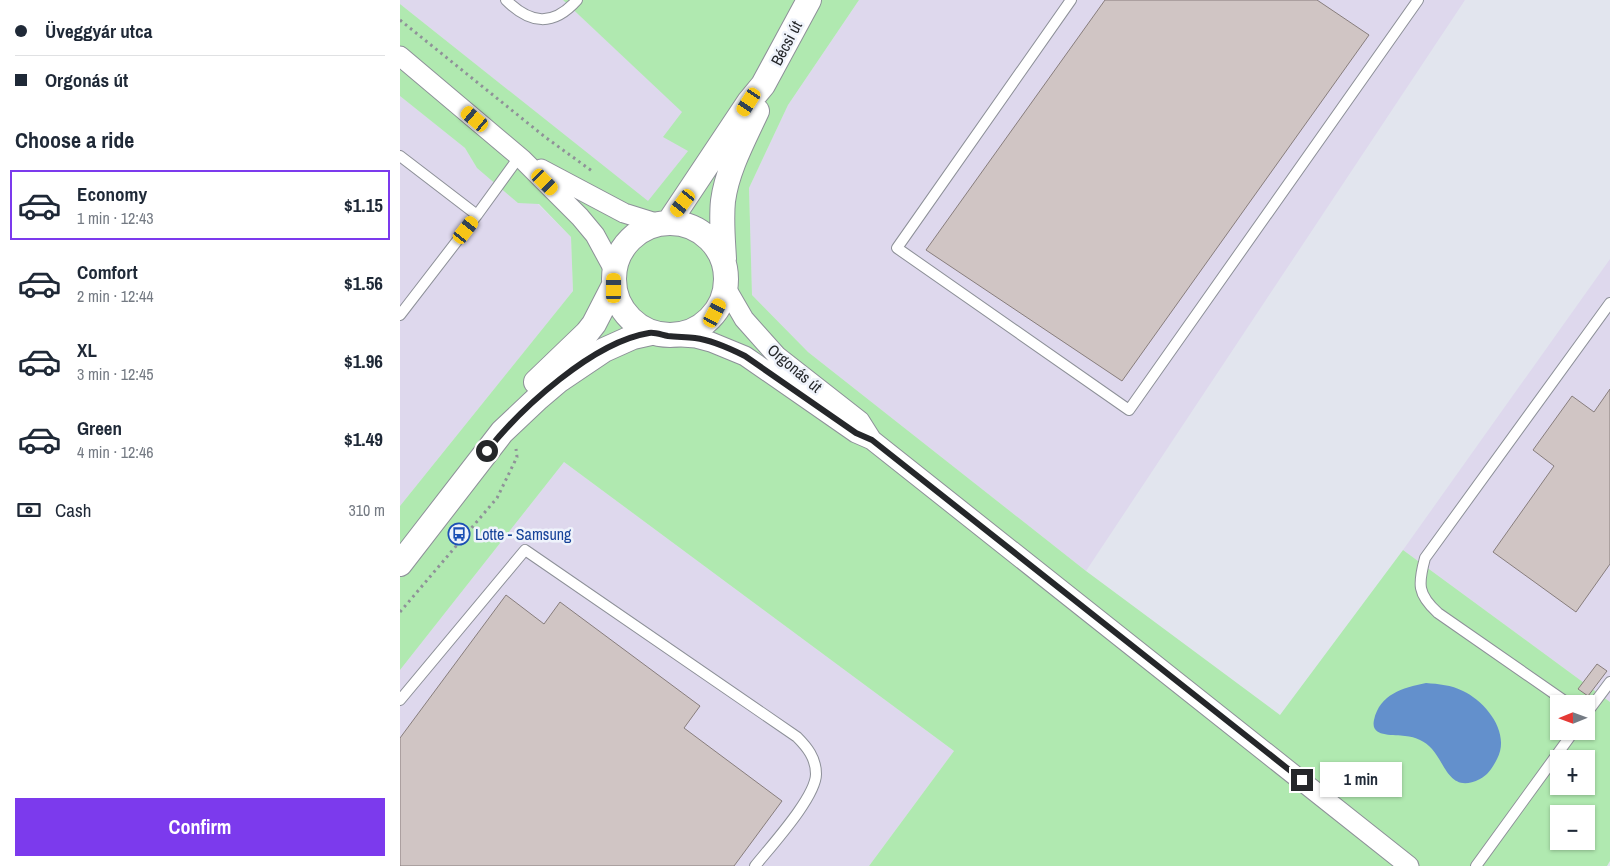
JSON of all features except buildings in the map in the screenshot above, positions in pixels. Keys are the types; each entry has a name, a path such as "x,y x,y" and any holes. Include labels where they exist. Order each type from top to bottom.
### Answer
{"street":[{"name":"Bécsi út","path":"763,85 809,0"},
{"path":"400,56 521,158 595,235 614,279 622,310 640,328 659,334"},
{"path":"502,432 506,417 529,388 594,324 614,279 624,246 633,236 662,222 763,85"},
{"path":"400,564 502,432 546,390 596,355 633,337 659,334 681,335 706,323 715,313 726,288 722,220 723,200 741,147 758,111 763,85"},
{"path":"521,158 618,210 662,222 693,227 704,233 713,242 724,263"},
{"name":"Orgonás út","path":"726,288 744,319 777,356 860,421 872,440"},
{"name":"Orgonás út","path":"659,334 696,338 745,356 856,433 872,440 1409,866"}],"lane":[{"path":"506,0 518,12 526,16 543,19 560,16 577,0"},
{"path":"1071,0 897,248 1129,410 1418,0"},
{"path":"400,156 477,216"},
{"path":"400,315 521,158"},
{"path":"1556,695 1438,613 1426,600 1419,584 1425,558 1610,303"},
{"path":"400,700 524,550 797,737 809,748 816,773 814,787 755,866"},
{"path":"1595,702 1610,682"},
{"path":"1476,866 1567,740"}],"path":[{"path":"400,20 545,138 594,173"}],"shaded area":[{"path":"400,0 563,0 683,112 688,151 648,202 400,4"},
{"path":"859,0 1465,0 1086,571 808,352 752,295 749,188 788,105"},
{"path":"400,96 465,148 477,168 538,204 571,237 573,291 400,506"},
{"path":"1610,259 1610,702 1403,550"},
{"path":"564,462 954,751 869,866 400,866 400,670"}],"green space":[{"path":"563,0 859,0 788,105 749,188 752,295 808,352 1086,571 1280,715 1403,550 1610,702 1610,861 1607,866 869,866 954,751 564,462 400,670 400,506 573,291 571,237 539,204 518,203 477,168 465,148 400,96 400,4 648,201 688,151 663,137 682,112"}],"water":[{"path":"1426,683 1440,684 1463,691 1488,710 1494,719 1501,739 1501,749 1492,768 1480,779 1470,783 1462,783 1455,780 1450,776 1432,749 1417,738 1384,734 1376,730 1374,720 1377,711 1387,698 1401,690"}],"place":[{"name":"Lotte - Samsung","path":"459,534"}],"route":[{"path":"487,451 502,432 546,390 604,350 618,343 651,333 696,338 726,347 745,356 856,433 872,440 1302,780"}]}
